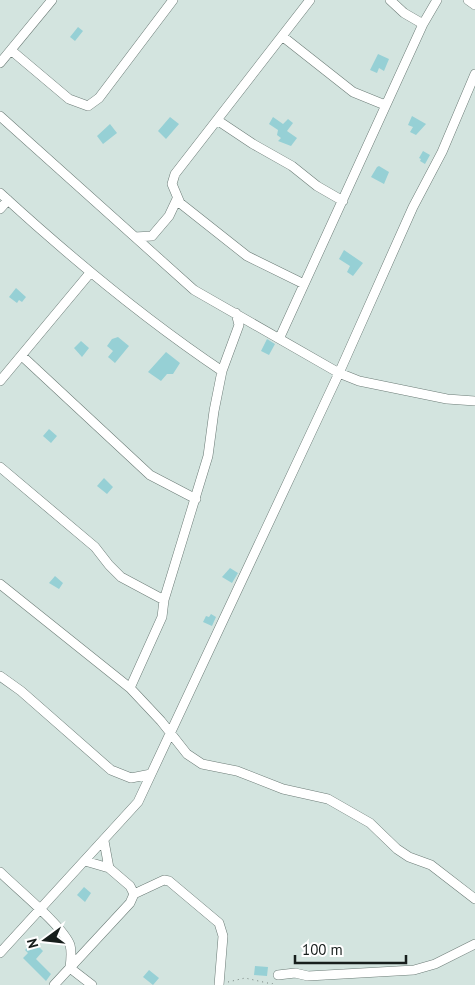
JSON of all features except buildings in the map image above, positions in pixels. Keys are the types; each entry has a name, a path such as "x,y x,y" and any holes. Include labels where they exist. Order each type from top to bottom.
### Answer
{"street":[{"path":"0,62 12,51 52,0"},
{"path":"12,51 69,99 78,104 88,106 99,98 173,0"},
{"path":"304,284 247,256 177,199 172,184 175,174 310,0"},
{"path":"390,0 404,13 423,24"},
{"path":"280,337 385,105 423,24 437,0"},
{"path":"468,0 475,5"},
{"path":"282,36 353,92 385,105"},
{"path":"0,953 138,802 340,373 413,207 442,152 475,74"},
{"path":"0,116 194,290 280,337 340,373 359,381 447,399 475,401"},
{"path":"217,120 252,144 292,166 317,186 343,201"},
{"path":"0,192 90,273 171,337 222,371"},
{"path":"135,237 150,237 168,216 177,199"},
{"path":"0,209 8,200"},
{"path":"150,237 157,256"},
{"path":"0,381 90,273"},
{"path":"130,688 162,617 164,600 196,499 208,456 222,371 236,338 239,325 236,313"},
{"path":"22,356 150,475 196,499"},
{"path":"0,467 96,547 109,565 121,577 164,600"},
{"path":"0,584 130,688 161,721 170,735 187,754 202,764 237,771 283,789 314,795 344,808 370,823 384,838 403,853 431,865 475,899"},
{"path":"0,676 21,691 111,770 131,778 151,774"},
{"path":"104,841 109,868"},
{"path":"85,860 109,868 130,886 134,894"},
{"path":"0,872 62,931 70,944 72,956 70,968"},
{"path":"54,985 130,903 134,894 164,880 169,881 219,923 223,936 223,984"},
{"path":"278,975 295,973 308,976 414,970 434,964 475,944"},
{"path":"70,968 92,985"}],"path":[{"path":"223,984 245,978 272,984 278,975"}]}
